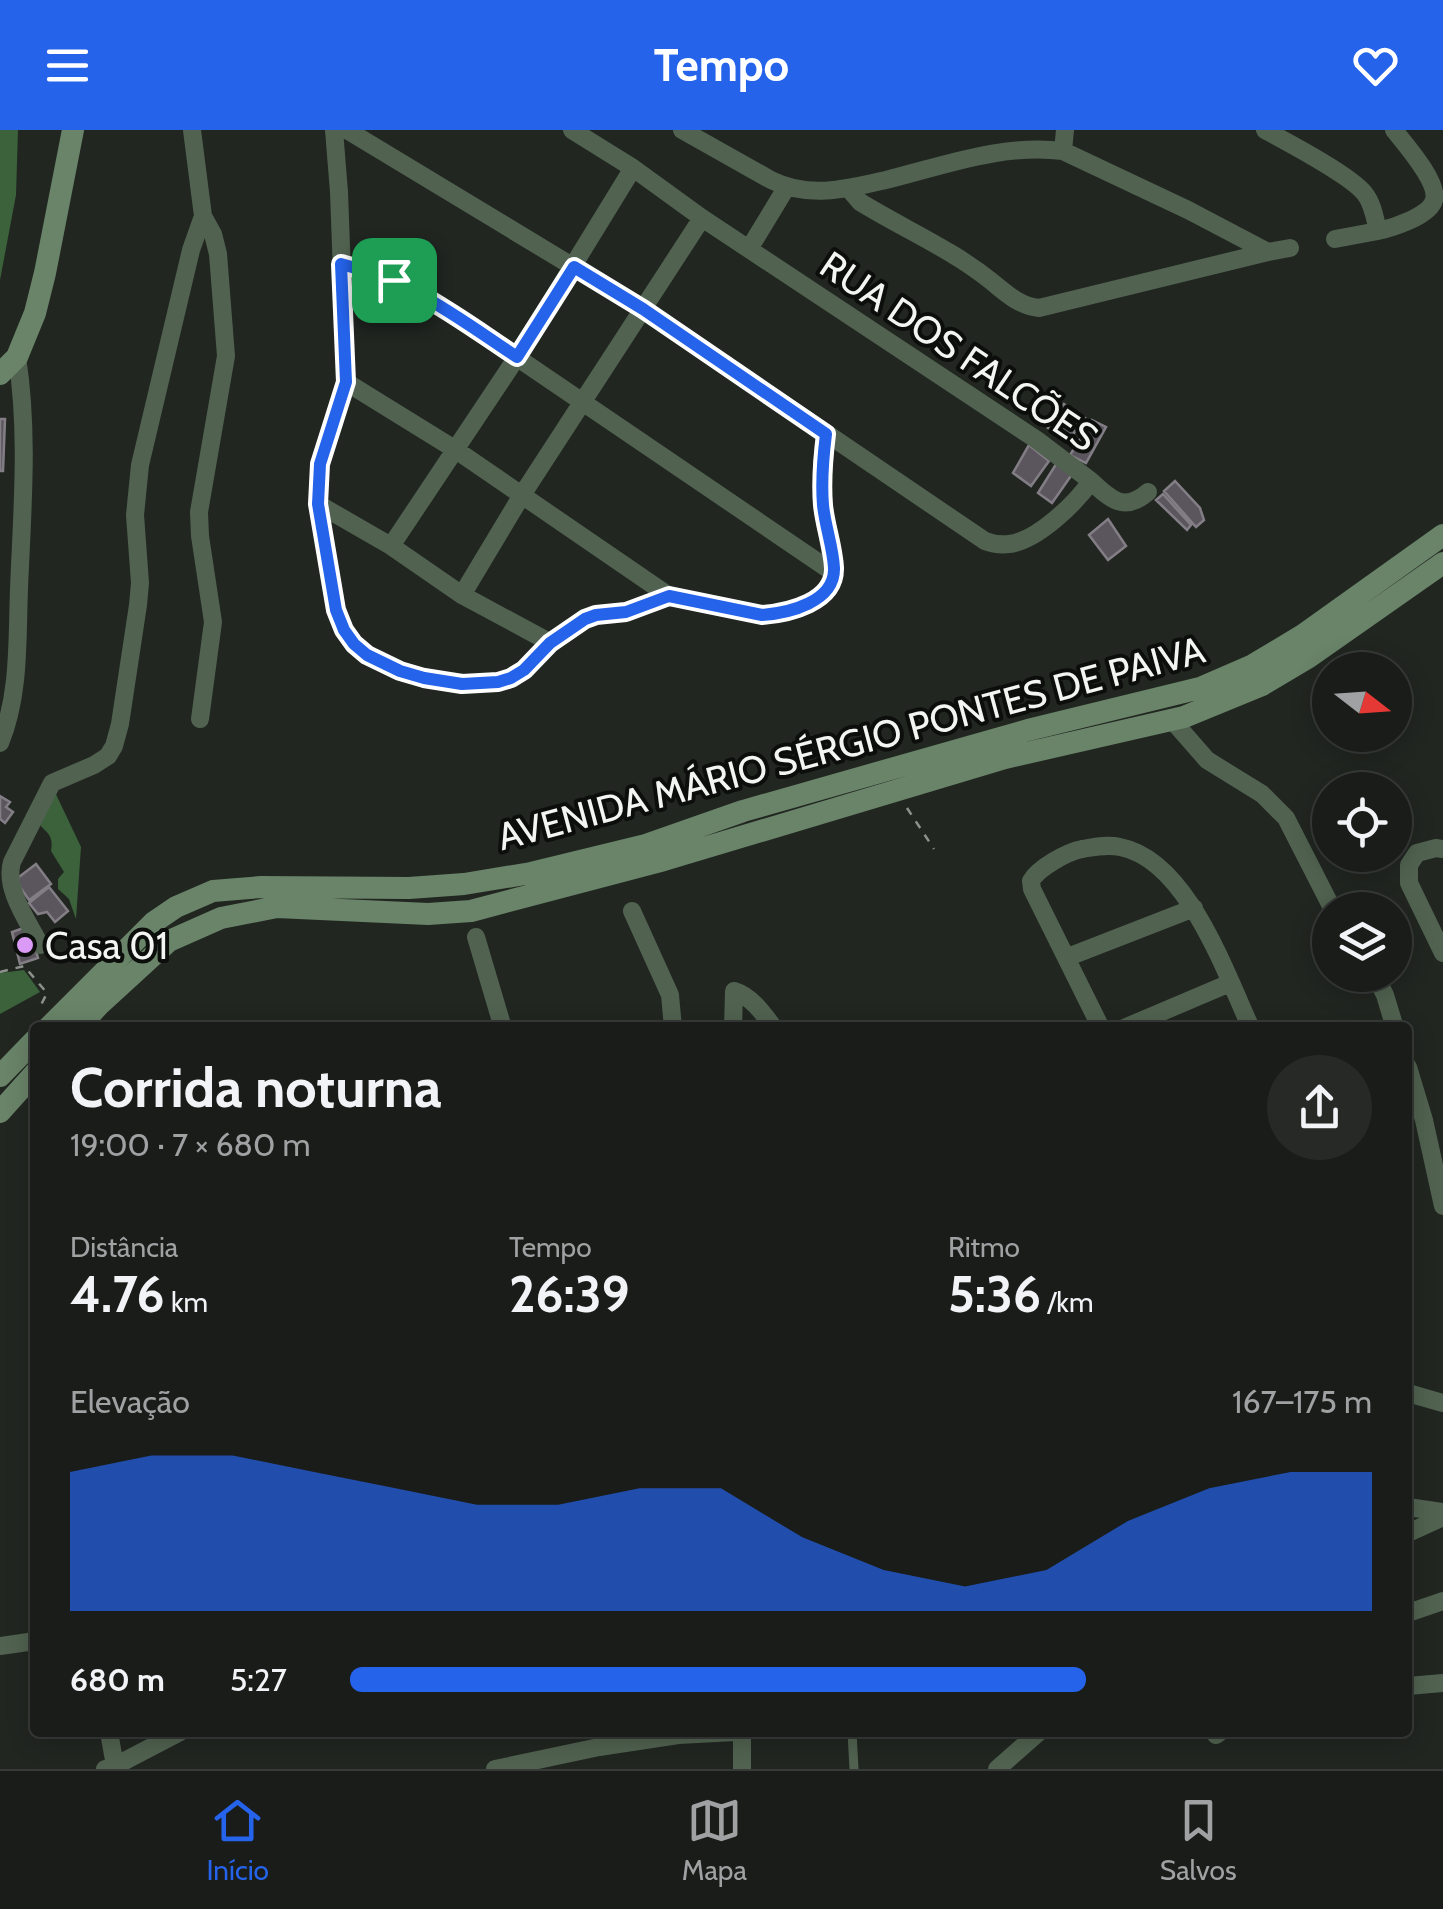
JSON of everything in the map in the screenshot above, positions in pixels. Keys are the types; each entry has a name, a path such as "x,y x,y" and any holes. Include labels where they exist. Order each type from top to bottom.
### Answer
{"main road":[{"path":"0,374 17,357 42,286 72,130"},
{"name":"AVENIDA MÁRIO SÉRGIO PONTES DE PAIVA","path":"43,1018 154,922 176,907 213,892 261,887 409,888 531,873 646,845 743,811 1028,730 1200,688 1253,666 1303,635 1443,535"},
{"name":"AVENIDA MÁRIO SÉRGIO PONTES DE PAIVA","path":"83,1022 169,941 221,918 276,908 428,914 471,910 664,860 1006,758 1172,720 1217,705 1262,685 1308,657 1443,563"},
{"path":"0,1076 30,1045"},
{"path":"0,1112 30,1079"}],"street":[{"path":"192,130 203,216 218,254 226,356 199,512 212,622 200,718"},
{"path":"334,130 346,382 320,464 318,504 336,610 354,644 367,655 424,678 462,684 498,682 524,670 550,643 585,619 626,612 669,596"},
{"path":"346,382 456,450 669,596 762,615 776,614 814,601 826,590 834,573 823,507 826,434 643,309 347,130"},
{"name":"RUA DOS FALCÕES","path":"572,130 1037,440 1091,481 1062,515 1018,542 997,544 985,541 826,434"},
{"path":"682,130 786,188 807,192 849,188 988,155 1041,148 1063,151 1268,252"},
{"path":"1063,151 1065,130"},
{"path":"1265,130 1350,180 1365,194 1378,231"},
{"path":"1334,239 1378,231 1428,211 1434,191 1419,162 1394,130"},
{"path":"391,546 517,357 633,168"},
{"path":"749,249 786,188"},
{"path":"849,188 860,202 974,267 1029,307 1290,248"},
{"path":"40,946 4,875 52,783 94,766 114,746 138,605 134,515 140,465 191,250 203,216"},
{"path":"462,595 522,495 702,218"},
{"path":"341,264 394,280 428,297 834,573"},
{"path":"0,742 12,697 18,614 25,427 17,357"},
{"path":"1091,481 1110,499 1121,502 1141,499 1148,492"},
{"path":"318,504 391,546 462,595 550,643"},
{"path":"1172,720 1208,760 1262,794 1286,818 1324,892"},
{"path":"1098,1022 1031,881 1040,869 1074,850 1100,846 1121,847 1143,856 1179,888 1194,908 1248,1022"},
{"path":"1443,848 1417,853 1409,865 1409,884 1443,954"},
{"path":"1068,957 1194,908"},
{"path":"632,911 670,995 672,1022"},
{"path":"476,937 501,1022"},
{"path":"1138,1022 1230,983"},
{"path":"733,1022 734,991 742,994 769,1022"},
{"path":"1384,992 1393,1022"},
{"path":"1412,1080 1443,1206"},
{"path":"1412,1394 1443,1403"},
{"path":"1412,1508 1443,1514"},
{"path":"1412,1531 1443,1514"},
{"path":"1412,1612 1443,1600"},
{"path":"0,1646 30,1642"},
{"path":"1412,1686 1443,1684"},
{"path":"108,1737 110,1768 170,1737"},
{"path":"495,1769 671,1737"},
{"path":"739,1737 742,1769"},
{"path":"997,1769 1033,1737"}],"lane":[{"path":"852,1737 854,1769"}],"path":[{"path":"896,790 934,849"},
{"path":"0,972 24,966 47,993 43,1018"}],"green space":[{"path":"0,130 18,130 16,195 0,280"},
{"path":"53,788 81,847 76,919 69,899 58,889 58,879 64,872 51,851 50,837 37,821"},
{"path":"24,970 40,992 0,1014 0,973"}],"building":[{"path":"1064,404 1085,418 1068,441 1048,428"},
{"path":"0,419 5,419 3,471 0,471"},
{"path":"1092,420 1106,427 1086,463 1070,455"},
{"path":"1029,445 1049,461 1031,486 1013,473"},
{"path":"1058,461 1073,473 1052,503 1038,493"},
{"path":"1175,481 1200,508 1204,520 1196,527 1164,491"},
{"path":"1163,494 1191,525 1187,530 1156,500"},
{"path":"1108,519 1126,546 1108,560 1089,535"},
{"path":"0,796 10,802 6,807 13,812 5,823 0,819"},
{"path":"36,864 51,884 29,900 15,880"},
{"path":"49,887 68,911 55,922 47,912 38,914 29,903"},
{"name":"Casa 01","path":"29,926 38,958 20,964 12,932"}],"place":[{"name":"Casa 01","path":"25,945"}],"route":[{"path":"341,264 394,280 428,297 517,357 574,267 643,309 826,434 823,507 834,573 826,590 814,601 776,614 762,615 669,596 626,612 596,615 550,643 524,670 498,682 462,684 424,678 367,655 344,630 336,610 322,539 318,482 325,444 346,382 341,264"}]}
